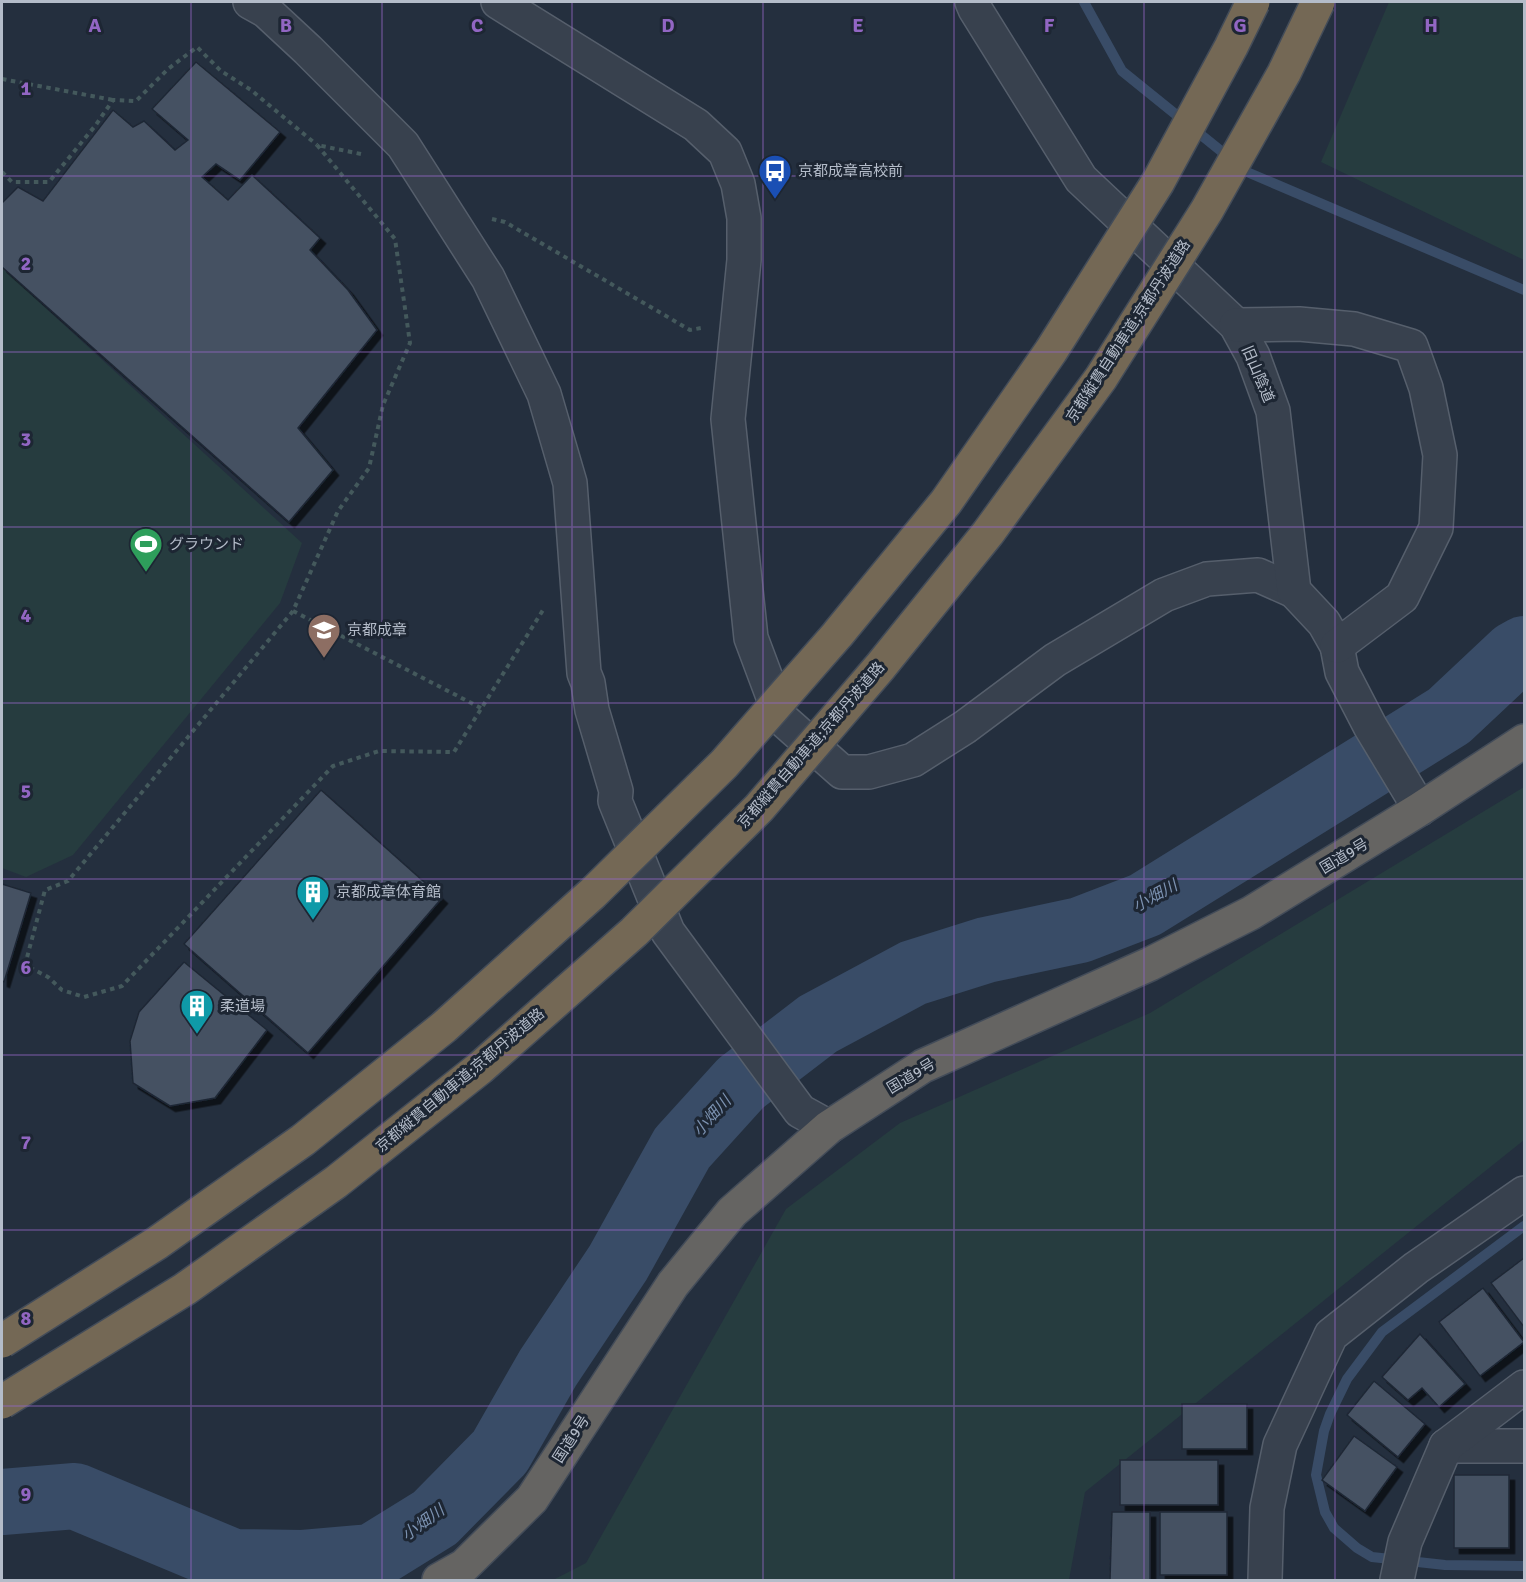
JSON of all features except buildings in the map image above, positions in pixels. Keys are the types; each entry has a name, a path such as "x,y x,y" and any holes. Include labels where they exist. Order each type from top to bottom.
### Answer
{"highway":[{"path":"2,1341 157,1243 321,1126 435,1034 593,893 724,764 837,635 946,502 1012,408 1051,351 1158,182 1253,2"},
{"name":"京都縦貫自動車道;京都丹波道路","path":"2,1402 185,1289 336,1182 480,1068 634,932 759,808 880,667 988,533 1101,378 1207,210 1284,72 1318,2"},
{"name":"国道9号","path":"439,1581 465,1566 532,1499 673,1284 732,1212 829,1127 923,1066 1150,964 1251,913 1420,809 1524,741"}],"street":[{"path":"250,2 266,11 308,50 403,145 488,278 544,394 570,483 584,673 592,710 616,792 615,801 668,932 800,1111 829,1127"},
{"path":"498,2 696,125 725,152 738,184 744,218 744,260 728,419 752,638 780,718 842,772 870,772 913,760 964,727 1055,660 1164,595 1207,579 1258,575 1294,591 1324,623 1337,646 1342,672 1370,726 1420,809"},
{"name":"旧山陰道","path":"972,2 1081,179 1236,325 1253,356 1273,411 1294,591"},
{"path":"1236,325 1299,324 1354,329 1411,346 1426,388 1440,455 1436,528 1402,597 1337,646"},
{"path":"1265,1581 1267,1508 1280,1445 1331,1335 1416,1268 1524,1193"},
{"path":"1397,1579 1405,1542 1446,1446 1524,1387"},
{"path":"1446,1446 1524,1446"}],"path":[{"path":"2,79 113,100 136,101 168,69 197,47 221,71 251,90 317,145 395,239 410,343 383,405 369,468 338,512 292,611 68,881 45,890 25,965 48,977 62,990 84,997 122,986 333,766 379,751 454,752 544,607"},
{"path":"2,172 12,182 49,182 95,126 113,100"},
{"path":"317,145 372,156"},
{"path":"440,203 505,222 690,330 738,322"},
{"path":"292,611 482,708"}],"green space":[{"path":"1389,2 1524,2 1524,260 1321,162"},
{"name":"グラウンド","path":"2,268 302,543 280,603 73,855 26,877 2,868"},
{"path":"1524,787 1524,1140 1085,1492 1069,1580 553,1580 586,1563 786,1209 900,1123 1150,1013"}],"waterway":[{"path":"1084,2 1122,71 1247,172 1524,290"},
{"path":"1515,654 1524,622"},
{"name":"小畑川","path":"2,1502 75,1496 233,1562 303,1563 372,1557 435,1518 500,1452 548,1368 618,1263 682,1148 741,1083 818,1024 913,973 986,950 1080,930 1145,905 1449,716 1515,654 1524,649"},
{"path":"1524,1226 1382,1332 1347,1379 1330,1414 1324,1431 1316,1475 1325,1512 1334,1528 1357,1548 1372,1557 1445,1565 1524,1566"}],"place":[{"name":"京都成章高校前","path":"775,200"},
{"name":"グラウンド","path":"146,573"},
{"name":"京都成章","path":"324,659"},
{"name":"京都成章体育館","path":"313,921"},
{"name":"柔道場","path":"197,1035"}]}
